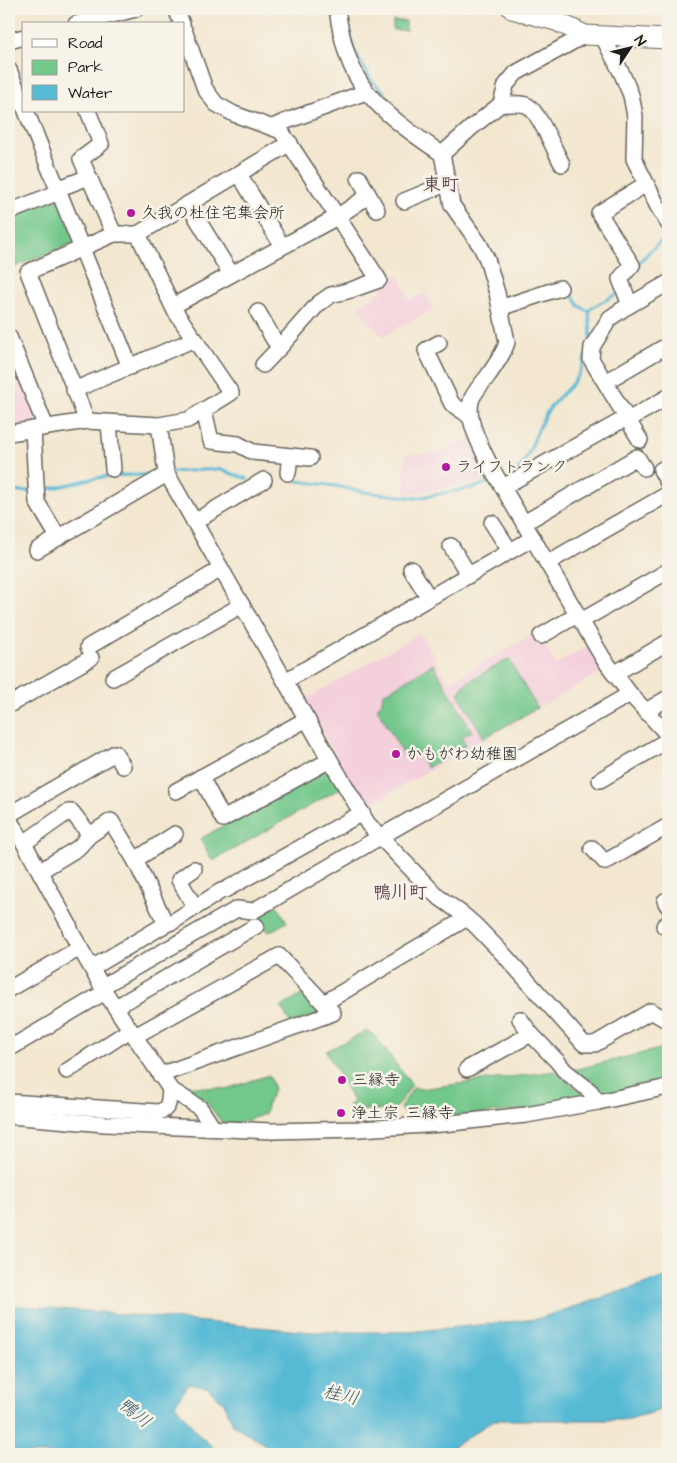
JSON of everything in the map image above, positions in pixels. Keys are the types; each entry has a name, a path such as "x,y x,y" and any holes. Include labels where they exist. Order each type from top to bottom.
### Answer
{"main road":[{"path":"512,9 556,21 594,36 668,39"}],"street":[{"path":"84,22 136,9"},
{"path":"176,9 181,22"},
{"path":"337,9 341,32 348,54 366,92 401,124 442,154 452,205 487,259 500,308 506,342 498,361 473,397 470,411 484,452 603,658 630,694 668,735"},
{"path":"185,33 205,89 216,104 234,114 281,131 380,280 330,295 318,304 263,365"},
{"path":"442,154 501,104 506,85 516,73 594,36 622,74 631,95 635,116 634,160 646,184 663,202 668,223"},
{"path":"9,41 22,38"},
{"path":"9,70 22,102"},
{"path":"273,127 366,92"},
{"path":"501,104 527,105 531,108 562,164"},
{"path":"26,112 130,367"},
{"path":"88,112 101,144 82,159 114,234"},
{"path":"87,421 28,272 114,234 138,234 290,143"},
{"path":"239,174 282,246"},
{"path":"9,212 89,177"},
{"path":"358,178 377,210"},
{"path":"404,201 448,183"},
{"path":"630,305 620,279 632,265 599,213 646,184"},
{"path":"173,306 337,217 368,196"},
{"path":"188,204 231,274"},
{"path":"9,433 87,421 159,425 188,420 231,393 173,306 138,234"},
{"path":"524,523 638,453 626,419 591,359 592,347 610,318 668,283"},
{"path":"500,308 560,288"},
{"path":"258,312 274,340 281,346"},
{"path":"9,337 40,428 37,502 58,537"},
{"path":"74,390 195,340"},
{"path":"605,382 668,345"},
{"path":"426,350 452,404 471,418"},
{"path":"500,482 633,417 668,397"},
{"path":"204,410 211,441 238,444 253,452 310,458"},
{"path":"109,422 113,468"},
{"path":"159,425 167,474 368,824 437,896 467,918 584,1044 595,1044 651,1011 668,1022"},
{"path":"288,473 290,456"},
{"path":"668,466 661,470 668,483"},
{"path":"37,550 167,474"},
{"path":"194,522 264,480"},
{"path":"547,563 668,494"},
{"path":"492,523 510,551"},
{"path":"285,681 533,538"},
{"path":"451,546 469,575"},
{"path":"9,705 221,569"},
{"path":"411,569 429,598"},
{"path":"541,636 668,571"},
{"path":"113,678 242,606"},
{"path":"614,674 668,642"},
{"path":"9,1042 12,1047 237,908 253,911 380,836 630,694"},
{"path":"646,711 668,698"},
{"path":"176,791 307,719"},
{"path":"600,780 668,740"},
{"path":"123,766 115,753 10,818 80,948 104,989 160,1075 170,1089 200,1108 213,1128"},
{"path":"201,777 223,819 330,760"},
{"path":"24,843 68,812 72,812 90,835"},
{"path":"92,968 174,921 221,891 362,813"},
{"path":"40,871 78,848 90,835 111,821 135,860 166,924"},
{"path":"592,848 605,862 668,826"},
{"path":"135,860 175,834"},
{"path":"194,869 179,880 195,907"},
{"path":"324,1002 467,918"},
{"path":"116,1007 256,926"},
{"path":"9,989 80,948"},
{"path":"67,1071 133,1033 279,956 333,1013 160,1075"},
{"path":"520,1019 564,1070 590,1091 598,1102"},
{"path":"467,1069 531,1034"},
{"path":"9,1116 105,1124 272,1132 359,1129 442,1124 526,1115 668,1087"},
{"path":"9,1102 158,1112 165,1110 168,1106 170,1089"}],"shaded area":[{"path":"398,274 410,300 425,293 434,309 383,337 363,315 359,306 383,290 380,284"},
{"path":"9,351 36,418 34,425 9,428"},
{"name":"ライフトランク","path":"474,437 493,478 416,493 405,493 405,455 437,453"},
{"name":"かもがわ幼稚園","path":"536,632 556,665 588,646 603,671 366,807 303,701 420,633 448,681 451,681"}],"green space":[{"path":"393,21 406,21 406,30 393,30"},
{"path":"59,198 76,242 9,269 9,218"},
{"path":"509,659 537,708 484,738 458,693 466,683"},
{"path":"433,664 472,731 462,737 466,745 427,768 419,753 412,751 404,756 377,708 382,702 383,694"},
{"path":"328,766 341,788 213,861 200,839"},
{"path":"277,905 287,922 269,932 256,917"},
{"path":"307,992 321,1007 320,1013 291,1024 281,1007"},
{"path":"367,1031 374,1035 412,1085 394,1110 353,1111 348,1105 353,1102 326,1051"},
{"path":"668,1047 668,1080 612,1094 602,1092 573,1070"},
{"path":"556,1071 584,1095 583,1101 524,1110 416,1119 404,1113 400,1108 414,1087 420,1089"},
{"path":"269,1075 274,1089 265,1114 237,1124 222,1123 205,1100 179,1085 226,1089"}],"water":[{"path":"668,1276 668,1408 626,1420 494,1420 442,1454 279,1454 233,1424 224,1403 208,1388 189,1384 175,1404 199,1435 221,1454 9,1454 9,1305 311,1332 408,1332 537,1319"}],"waterway":[{"path":"345,9 354,50 372,81 383,91 393,110"},
{"path":"636,266 668,235"},
{"path":"571,292 579,306 589,311"},
{"path":"591,337 589,311 591,308 617,294"},
{"path":"516,472 526,458 546,414 578,375 585,357"},
{"path":"172,472 218,469 248,479"},
{"path":"42,490 95,478 154,474"},
{"path":"298,481 416,498 473,488 494,481"},
{"path":"9,492 33,491"}],"place":[{"name":"久我の杜住宅集会所","path":"131,213"},
{"name":"ライフトランク","path":"446,467"},
{"name":"かもがわ幼稚園","path":"396,754"},
{"name":"三縁寺","path":"342,1080"},
{"name":"浄土宗 三縁寺","path":"341,1113"}],"district":[{"name":"東町","path":"441,184"},
{"name":"鴨川町","path":"400,892"}],"water label":[{"name":"桂川","path":"341,1395"},
{"name":"鴨川","path":"135,1413"}]}
